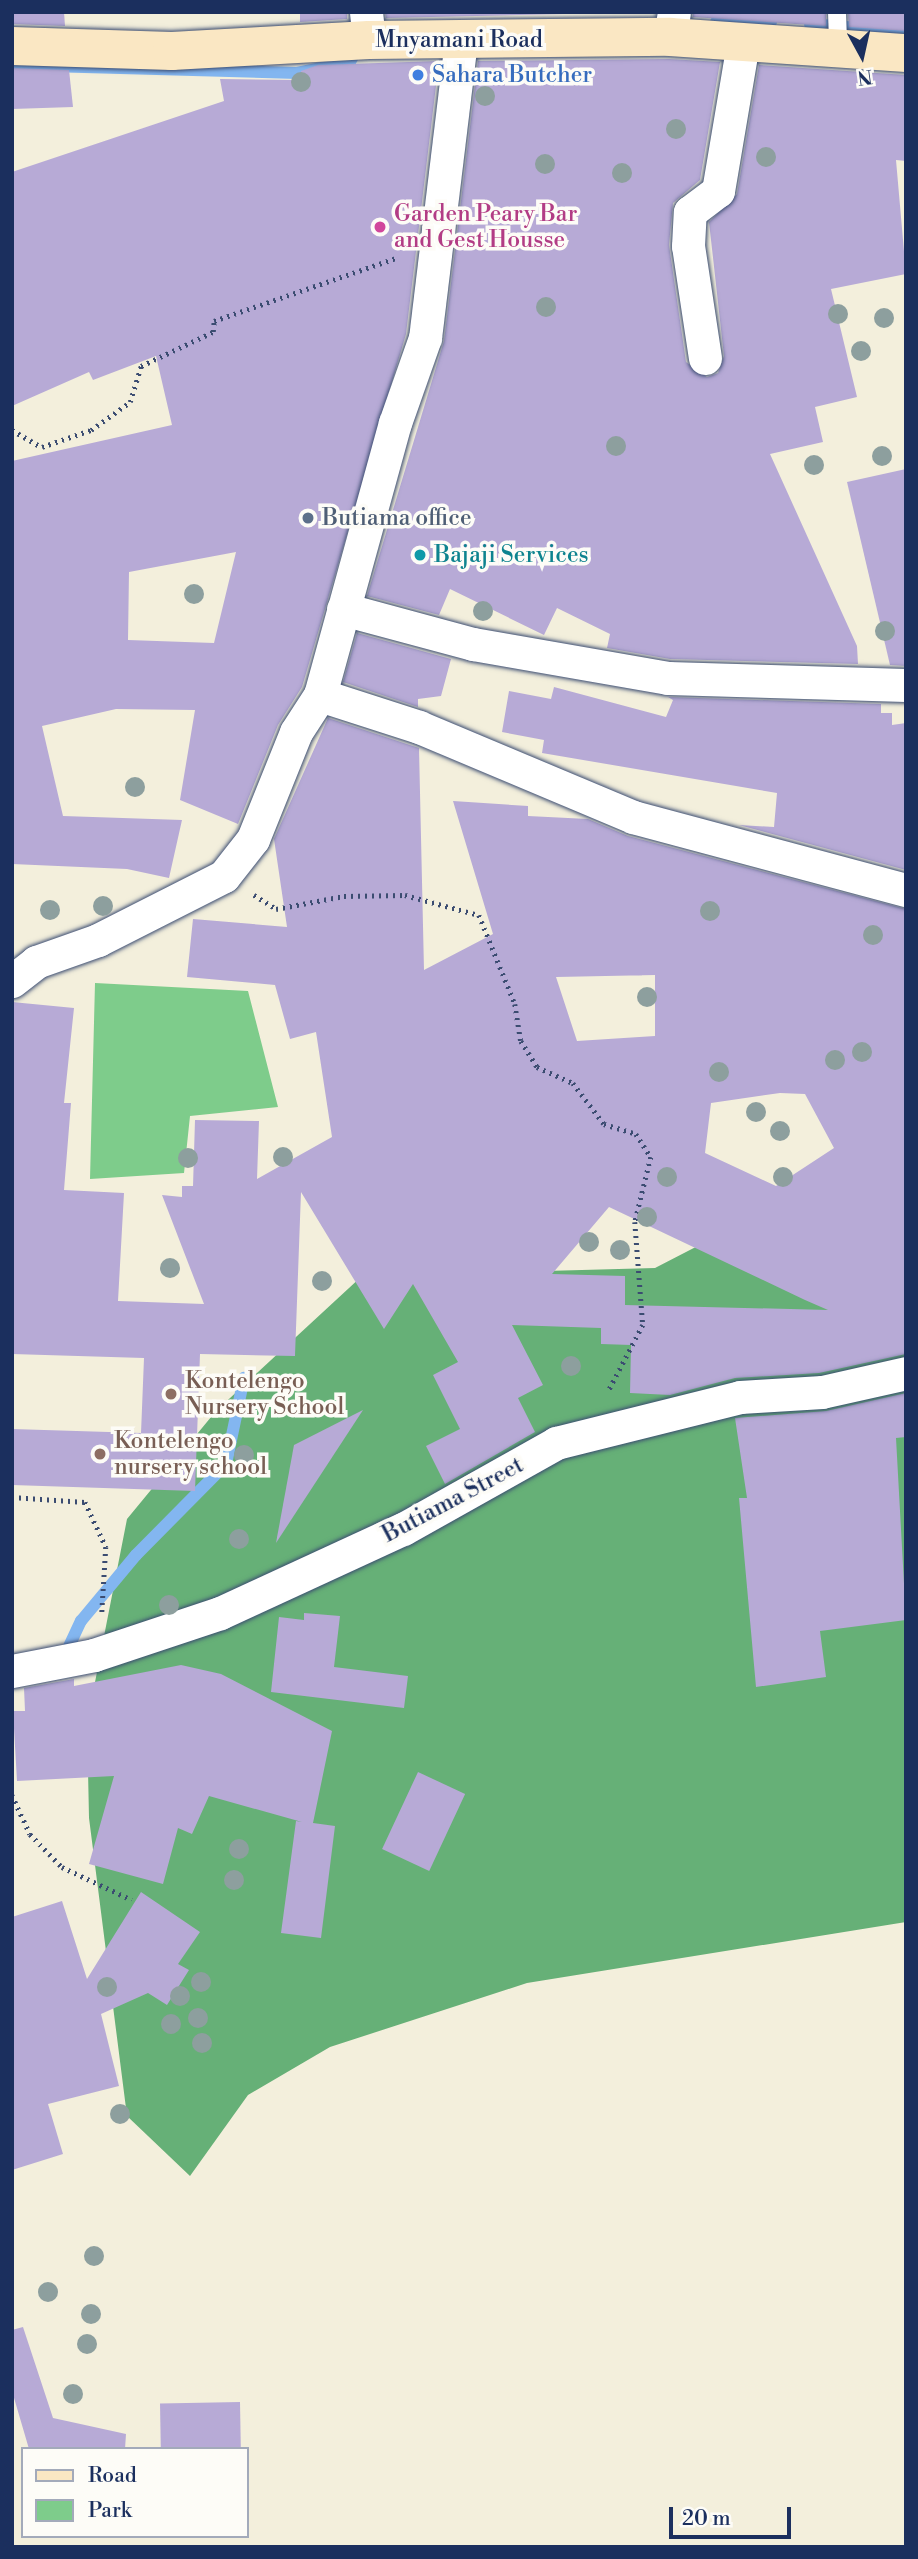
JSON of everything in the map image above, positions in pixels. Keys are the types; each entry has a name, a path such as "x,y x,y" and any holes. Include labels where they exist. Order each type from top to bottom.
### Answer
{"street":[{"name":"Mnyamani Road","path":"12,46 172,51 368,26 461,42 672,25 743,43 837,30 906,53"},
{"path":"12,981 36,962 98,940 224,876 253,839 296,732 320,695 343,609 425,338 438,249 461,42"},
{"path":"705,358 688,246 690,212 718,191 743,43"},
{"path":"343,609 473,644 668,678 906,685"},
{"path":"320,695 419,727 634,817 906,890"},
{"name":"Butiama Street","path":"12,1671 94,1655 220,1613 403,1529 556,1443 740,1397 822,1392 906,1373"}],"path":[{"path":"12,430 42,447 92,430 130,402 141,366 213,332 214,321 402,255 438,249"},
{"path":"224,876 276,909 344,897 405,895 479,915 514,1004 521,1041 537,1067 573,1083 604,1124 636,1134 651,1157 635,1222 643,1325 619,1379 603,1397"},
{"path":"12,1497 85,1502 106,1547 94,1655"},
{"path":"12,1795 30,1833 62,1867 132,1900"}],"green space":[{"path":"95,983 248,991 278,1107 190,1116 184,1173 90,1179"},
{"path":"906,1183 906,1922 527,1983 330,2047 248,2095 190,2176 127,2116 89,1818 87,1723 127,1519 216,1411 362,1276 655,1268 787,1200"}],"building":[{"path":"12,12 64,12 65,26 12,24"},
{"path":"300,12 347,12 347,19 300,22"},
{"path":"385,12 654,12 386,18"},
{"path":"693,12 826,12 826,26 693,17"},
{"path":"848,12 906,12 906,31 849,27"},
{"path":"669,59 720,62 700,180 673,203 669,245 686,362 707,377 718,373 724,356 709,222 737,194 759,65 906,75 906,161 896,160 906,274 831,289 857,397 815,407 823,442 770,454 857,646 858,664 670,659 607,648 610,634 557,608 544,635 450,589 439,615 367,596 444,341 478,61"},
{"path":"439,61 406,334 302,687 278,725 238,824 180,800 195,710 116,709 42,726 63,816 182,820 169,878 127,869 12,864 12,461 172,425 156,356 93,380 89,372 12,406 12,172 224,101 220,79 301,80 301,71 318,65","holes":["236,552 214,643 128,640 129,572"]},
{"path":"12,68 69,70 73,107 12,109"},
{"path":"906,469 906,666 890,665 847,482"},
{"path":"357,633 451,659 441,696 418,699 418,707 343,682"},
{"path":"554,687 666,717 673,700 668,697 881,704 881,713 892,713 892,725 906,723 906,870 739,825 774,827 777,793 542,753 544,740 502,732 509,691 551,699"},
{"path":"328,718 419,748 424,970 493,934 453,801 528,806 528,816 588,819 628,836 906,909 906,1354 819,1373 735,1378 670,1395 630,1393 631,1345 601,1344 601,1328 512,1325 543,1385 518,1398 535,1432 445,1484 426,1446 460,1429 433,1375 458,1362 413,1284 384,1329 301,1192 295,1356 200,1354 195,1491 12,1485 12,1429 141,1433 144,1358 12,1354 12,1002 74,1008 64,1103 71,1103 64,1190 124,1193 118,1301 204,1304 162,1195 182,1197 182,1186 193,1186 195,1120 259,1121 257,1179 332,1137 316,1032 290,1039 275,985 187,977 193,919 287,927 274,839","holes":["655,975 655,1036 577,1041 556,977","780,1093 805,1094 834,1148 776,1186 705,1153 711,1103","609,1207 828,1310 625,1305 625,1276 552,1274"]},
{"path":"906,1393 906,1437 896,1438 906,1620 820,1631 826,1677 756,1687 739,1498 747,1498 735,1418 826,1411"},
{"path":"363,1410 276,1543 294,1445"},
{"path":"304,1613 340,1616 334,1667 408,1676 404,1708 271,1692 279,1617 304,1620"},
{"path":"181,1665 221,1674 332,1731 313,1823 335,1826 321,1938 281,1933 296,1821 302,1822 209,1796 192,1834 178,1828 163,1884 89,1864 114,1776 17,1781 13,1711 25,1711 24,1688 74,1679 74,1686"},
{"path":"418,1772 465,1794 429,1871 382,1849"},
{"path":"141,1892 200,1932 178,1964 189,1970 167,2005 148,1993 101,2014 119,2086 48,2104 63,2154 12,2170 12,1917 62,1901 87,1979"},
{"path":"23,2327 53,2418 126,2434 125,2447 28,2447 12,2391 12,2330"},
{"path":"240,2402 241,2447 161,2447 160,2403"}],"waterway":[{"path":"716,22 771,22"},
{"path":"810,24 906,32"},
{"path":"12,65 297,73 350,62 358,47"},
{"path":"65,1655 81,1621 136,1555 226,1464 244,1378"}],"place":[{"name":"Sahara Butcher","path":"418,75"},
{"name":"Garden Peary Bar and Gest Housse","path":"380,227"},
{"name":"Butiama office","path":"308,518"},
{"name":"Bajaji Services","path":"420,555"},
{"name":"Kontelengo Nursery School","path":"171,1394"},
{"name":"Kontelengo nursery school","path":"100,1454"}]}
